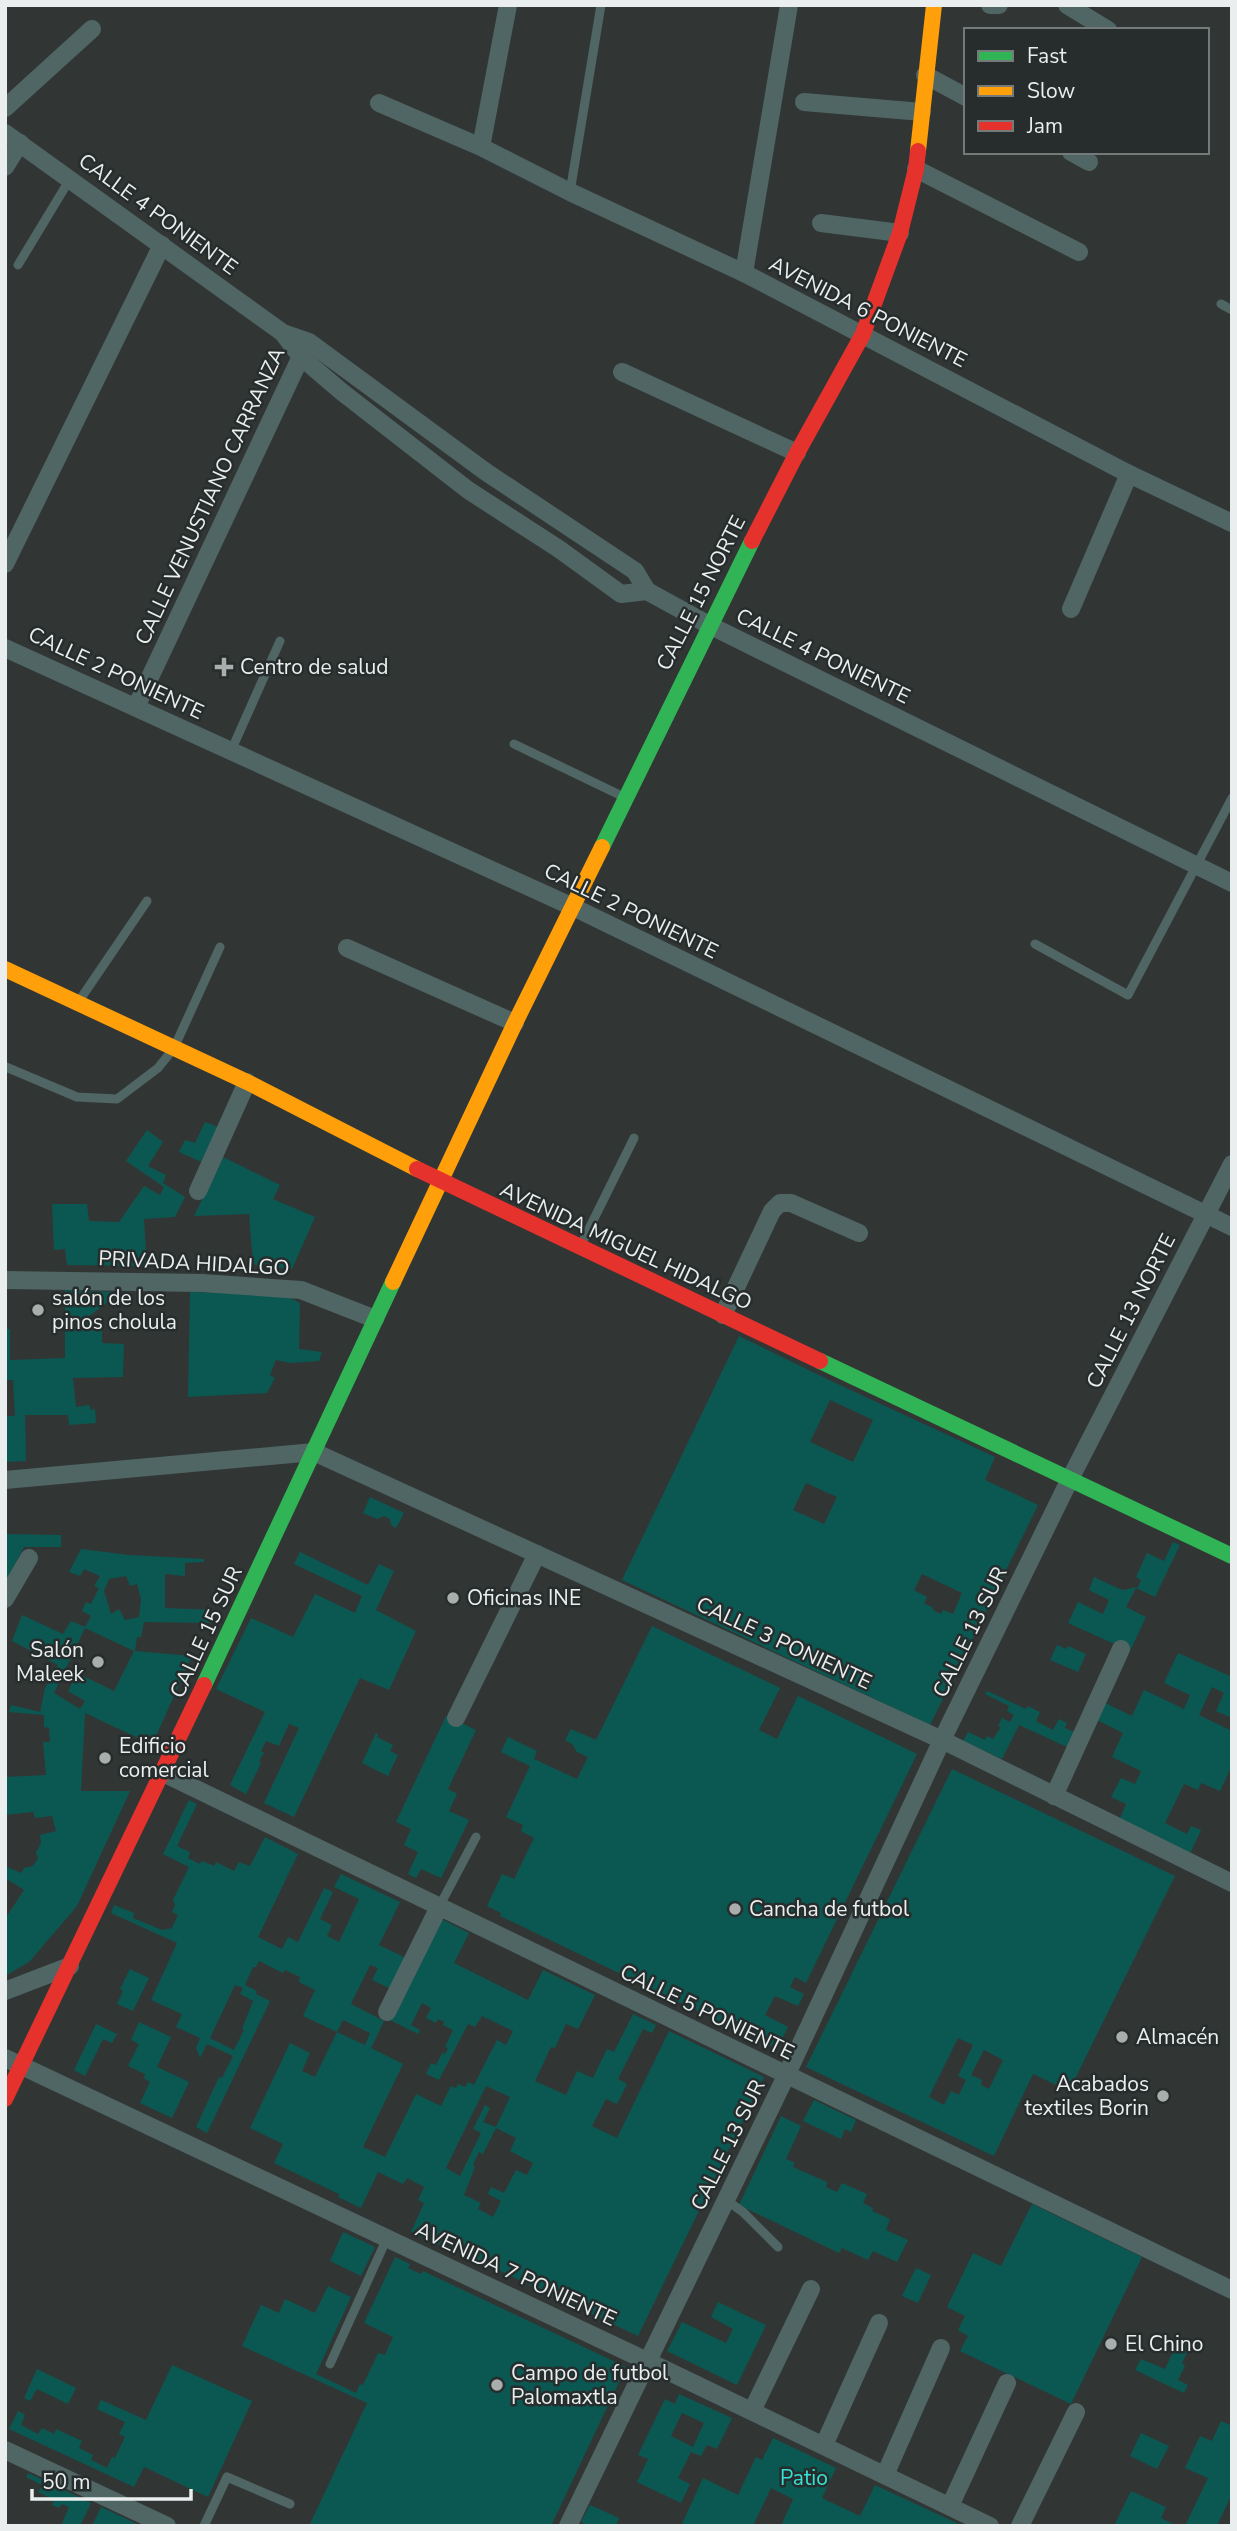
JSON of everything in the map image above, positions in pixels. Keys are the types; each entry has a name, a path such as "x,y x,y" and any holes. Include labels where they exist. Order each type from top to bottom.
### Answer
{"street":[{"path":"481,147 508,5"},
{"path":"744,273 789,5"},
{"name":"CALLE 15 NORTE","path":"442,1181 514,1023 709,625 797,453 863,334 900,233 916,169 934,5"},
{"path":"1067,5 1105,28"},
{"path":"5,107 93,29"},
{"path":"925,75 964,96"},
{"path":"804,102 922,112"},
{"name":"AVENIDA 6 PONIENTE","path":"379,103 481,147 570,192 744,273 1129,474 1232,523"},
{"path":"5,167 13,138"},
{"name":"CALLE 4 PONIENTE","path":"13,138 304,350 635,570 648,591 709,625 1232,883"},
{"path":"1075,154 1089,162"},
{"path":"916,169 1079,252"},
{"path":"821,223 900,233"},
{"path":"5,564 162,244"},
{"path":"304,350 468,490 559,549 621,594 648,591"},
{"name":"CALLE VENUSTIANO CARRANZA","path":"136,708 304,350"},
{"path":"622,372 797,453"},
{"path":"468,490 486,472"},
{"path":"1070,609 1129,474"},
{"name":"CALLE 2 PONIENTE","path":"5,648 573,907 1232,1227"},
{"path":"347,948 514,1023"},
{"name":"AVENIDA MIGUEL HIDALGO","path":"5,969 247,1082 442,1181 1232,1556"},
{"path":"198,1191 247,1082"},
{"name":"CALLE 13 NORTE","path":"1070,1479 1232,1164"},
{"name":"CALLE 15 SUR","path":"5,2099 13,2062 70,1966 442,1181"},
{"path":"723,1315 772,1211 780,1203 791,1203 859,1233"},
{"name":"PRIVADA HIDALGO","path":"5,1279 202,1283 300,1290 375,1319"},
{"path":"5,1480 314,1452"},
{"name":"CALLE 3 PONIENTE","path":"314,1452 942,1740 1232,1883"},
{"name":"CALLE 13 SUR","path":"568,2526 786,2076 942,1740 1070,1479"},
{"path":"456,1718 537,1554"},
{"path":"5,1599 29,1558"},
{"path":"1054,1796 1121,1649"},
{"name":"CALLE 5 PONIENTE","path":"163,1773 1232,2290"},
{"path":"387,2012 439,1907"},
{"path":"5,1991 70,1966"},
{"name":"AVENIDA 7 PONIENTE","path":"13,2062 990,2526"},
{"path":"752,2411 810,2289"},
{"path":"824,2445 879,2323"},
{"path":"885,2475 941,2348"},
{"path":"950,2506 1007,2383"},
{"path":"1020,2526 1076,2412"},
{"path":"5,2450 167,2526"}],"lane":[{"path":"570,192 601,5"},
{"path":"18,265 70,179"},
{"path":"1221,304 1232,310"},
{"path":"231,751 280,641"},
{"path":"514,744 625,797"},
{"path":"1035,944 1128,995 1232,798"},
{"path":"78,1003 147,901"},
{"path":"6,1067 77,1097 117,1099 158,1068 174,1048 220,947"},
{"path":"580,1247 634,1138"},
{"path":"439,1907 476,1837"},
{"path":"726,2200 743,2212 778,2247"},
{"path":"330,2364 387,2238"},
{"path":"204,2526 227,2477 290,2504"}],"green space":[{"path":"205,1122 221,1128 206,1164 179,1152 185,1140 195,1143"},
{"path":"147,1130 163,1142 148,1166 166,1175 163,1183 185,1197 175,1217 144,1219 147,1266 67,1265 65,1249 54,1250 52,1204 87,1204 89,1221 119,1222 144,1186 160,1195 164,1187 126,1161"},
{"path":"223,1157 280,1185 273,1199 315,1217 292,1269 257,1266 253,1263 249,1214 194,1216"},
{"path":"65,1290 121,1292 88,1317 102,1330 102,1343 124,1344 123,1377 73,1378 76,1407 89,1405 91,1410 95,1409 96,1423 69,1425 68,1415 25,1415 26,1461 5,1462 5,1416 15,1416 13,1380 5,1380 5,1329 10,1329 10,1360 65,1358"},
{"path":"190,1292 281,1294 300,1303 299,1349 322,1352 319,1361 290,1363 276,1360 270,1375 275,1378 267,1393 188,1397"},
{"path":"739,1336 995,1457 985,1480 1038,1505 930,1725 622,1580","holes":["830,1400 873,1420 853,1462 810,1442","806,1483 837,1497 824,1524 793,1510","922,1574 962,1593 953,1614 943,1610 941,1614 924,1603 927,1597 914,1590"]},
{"path":"370,1497 404,1513 396,1528 391,1525 390,1519 384,1516 377,1519 363,1513"},
{"path":"5,1534 61,1535 61,1547 24,1547 5,1583"},
{"path":"1173,1542 1180,1545 1155,1597 1136,1588 1126,1607 1146,1617 1130,1651 1068,1623 1078,1602 1103,1614 1109,1600 1089,1590 1094,1577 1122,1590 1138,1587 1141,1580 1136,1577 1147,1553 1164,1561"},
{"path":"81,1549 204,1559 204,1562 185,1563 185,1576 165,1574 165,1608 214,1610 211,1623 144,1622 141,1637 137,1637 135,1651 192,1656 151,1747 85,1713 81,1791 130,1791 77,1906 29,1962 5,1976 5,1919 24,1890 5,1878 5,1866 21,1873 24,1868 33,1866 38,1858 36,1853 41,1843 40,1835 56,1831 52,1816 35,1818 33,1812 5,1815 5,1777 46,1775 43,1742 50,1742 49,1728 44,1727 44,1715 9,1712 11,1705 40,1712 45,1688 58,1665 12,1641 22,1615 63,1634 71,1621 85,1627 91,1616 82,1611 86,1602 91,1604 99,1588 94,1586 100,1576 84,1569 80,1576 69,1572","holes":["126,1576 130,1586 137,1584 141,1599 139,1617 125,1620 119,1609 111,1614 104,1591 109,1579","85,1628 134,1651 114,1691 77,1673 68,1691 85,1701 80,1709 54,1693"]},
{"path":"300,1552 368,1585 379,1564 394,1571 376,1610 416,1631 389,1690 360,1678 294,1817 264,1803 299,1728 289,1724 279,1746 266,1741 261,1751 264,1753 259,1761 261,1763 246,1794 230,1785 265,1712 216,1689 251,1618 293,1637 315,1594 355,1613 362,1596 294,1564"},
{"path":"652,1626 780,1688 759,1730 777,1739 798,1696 917,1754 806,1983 795,1977 790,1987 804,1994 798,2006 775,1996 765,2015 788,2027 777,2049 500,1916 501,1913 487,1906 502,1874 514,1879 534,1838 521,1831 523,1825 506,1817 530,1766 501,1752 508,1737 537,1751 534,1759 577,1779 588,1757 577,1752 572,1744 565,1740 571,1729 596,1740"},
{"path":"1057,1645 1066,1649 1068,1646 1086,1654 1078,1672 1050,1660"},
{"path":"1178,1653 1232,1677 1232,1718 1216,1711 1224,1693 1212,1687 1199,1715 1232,1731 1232,1765 1220,1791 1201,1783 1198,1790 1184,1784 1165,1823 1187,1834 1191,1826 1201,1830 1188,1858 1118,1823 1126,1804 1111,1797 1121,1778 1135,1784 1141,1771 1112,1757 1123,1733 1095,1719 1103,1702 1132,1716 1144,1690 1184,1709 1190,1695 1164,1683"},
{"path":"987,1691 1026,1709 1028,1706 1040,1712 1036,1721 1053,1730 1059,1719 1067,1723 1065,1728 1074,1732 1067,1747 1019,1725 1002,1759 963,1741 968,1732 985,1740 987,1736 993,1739 1001,1727 998,1726 1002,1718 1010,1722 1014,1715 1007,1711 1009,1706 985,1694"},
{"path":"446,1716 476,1730 448,1789 457,1794 449,1811 469,1820 441,1878 421,1869 416,1878 408,1874 418,1852 404,1845 411,1829 396,1822"},
{"path":"376,1733 377,1737 393,1745 390,1751 398,1755 388,1776 362,1763"},
{"path":"952,1769 1175,1876 1069,2091 1033,2074 994,2156 806,2067","holes":["958,2038 973,2045 958,2076 966,2080 959,2095 951,2091 944,2105 929,2097","984,2050 1003,2060 989,2089 981,2085 982,2080 971,2075"]},
{"path":"189,1800 197,1804 177,1846 190,1852 188,1858 200,1864 202,1861 214,1866 216,1862 234,1871 239,1862 250,1866 265,1837 298,1854 258,1937 282,1949 288,1937 298,1942 324,1888 333,1892 320,1919 332,1925 327,1936 339,1942 359,1899 334,1887 341,1874 400,1902 379,1945 406,1958 391,1989 372,1980 378,1968 370,1965 351,2004 384,2021 371,2048 403,2064 363,2147 385,2157 416,2094 441,2106 451,2086 456,2088 458,2084 465,2087 468,2082 474,2085 497,2040 506,2045 513,2031 482,2016 475,2027 468,2024 439,2080 426,2074 431,2063 436,2065 442,2053 445,2054 448,2048 445,2047 453,2030 438,2019 436,2023 426,2018 431,2008 422,2003 411,2025 420,2030 418,2034 386,2018 437,1917 469,1933 454,1963 528,2000 543,1970 595,1995 578,2029 566,2024 555,2048 551,2047 535,2081 566,2095 577,2071 593,2078 607,2049 614,2052 633,2014 656,2025 652,2033 643,2029 618,2079 627,2084 617,2104 606,2099 592,2126 617,2138 669,2031 764,2077 638,2336 441,2243 438,2245 411,2232 424,2203 418,2200 424,2187 407,2178 403,2184 378,2172 361,2208 338,2197 339,2194 274,2163 283,2144 250,2128 290,2043 310,2053 302,2071 315,2077 337,2032 303,2016 315,1990 299,1982 300,1977 285,1970 283,1973 259,1961 256,1967 253,1967 245,1985 270,2001 207,2133 196,2127 219,2077 222,2078 233,2056 207,2044 200,2058 196,2048 200,2038 176,2027 182,2014 151,2000 177,1943 111,1913 114,1905 134,1913 133,1918 162,1930 172,1928 178,1915 172,1912 175,1905 173,1900 189,1867 163,1854","holes":["235,1985 243,1988 240,1994 253,2001 234,2050 210,2038","343,2020 370,2033 365,2045 337,2032","486,2086 510,2097 496,2127 483,2122 490,2108 485,2105 473,2129 481,2133 460,2176 446,2168","496,2128 516,2138 510,2151 533,2163 527,2175 516,2170 504,2193 491,2187 488,2194 501,2201 493,2217 478,2209 481,2203 464,2195 479,2152 483,2154"]},
{"path":"130,1969 149,1978 133,2011 117,2004 123,1991 120,1989"},
{"path":"139,2022 171,2037 157,2067 189,2082 172,2118 140,2103 150,2082 144,2078 145,2074 128,2066 139,2044 131,2040"},
{"path":"96,2024 117,2034 112,2043 103,2039 85,2076 74,2070"},
{"path":"814,2100 856,2120 851,2132 845,2129 841,2139 803,2121"},
{"path":"781,2116 801,2126 786,2159 795,2163 793,2167 827,2182 826,2187 837,2192 842,2183 867,2194 863,2203 873,2208 872,2211 890,2219 886,2230 908,2240 897,2262 873,2251 868,2260 842,2248 839,2253 739,2205"},
{"path":"1032,2204 1142,2257 1071,2404 960,2351 968,2336 958,2330 965,2316 947,2307 973,2253 1001,2266"},
{"path":"343,2232 375,2247 361,2276 330,2261"},
{"name":"Campo de futbol Palomaxtla","path":"395,2257 410,2264 408,2268 421,2274 423,2271 626,2367 551,2526 309,2526 367,2403 242,2346 261,2305 279,2313 285,2299 315,2313 328,2286 351,2297 316,2374 356,2393 360,2384 363,2385 378,2353 385,2355 393,2337 364,2323"},
{"path":"916,2268 931,2275 918,2303 902,2296"},
{"path":"718,2302 766,2325 737,2385 667,2351 682,2322 726,2343 733,2329 711,2317"},
{"path":"1179,2339 1191,2344 1178,2380 1188,2385 1184,2393 1135,2370 1141,2359 1165,2369"},
{"path":"172,2365 252,2401 208,2497 144,2467 134,2487 9,2429 18,2411 25,2415 21,2425 38,2434 42,2428 54,2434 56,2429 82,2441 79,2448 93,2455 91,2460 107,2468 125,2437 119,2434 125,2422 97,2409 101,2400 146,2420"},
{"path":"37,2369 76,2388 68,2404 37,2389 30,2401 24,2398"},
{"path":"679,2394 732,2418 717,2449 707,2445 701,2456 691,2452 678,2478 690,2484 681,2503 637,2482 648,2459 638,2455 665,2399 675,2404","holes":["682,2413 704,2423 693,2447 671,2436"]},
{"path":"1221,2421 1232,2426 1232,2494 1217,2526 1185,2526 1208,2478 1185,2468 1200,2436 1212,2441"},
{"path":"1141,2433 1169,2446 1157,2469 1130,2456"},
{"name":"Patio","path":"773,2438 836,2468 822,2498 860,2516 875,2485 963,2526 781,2526 793,2499 771,2488 753,2526 681,2526 703,2478 738,2495 756,2457 762,2460"},
{"path":"28,2473 91,2503 80,2526 61,2526 69,2507 62,2504 59,2508 52,2505 54,2500 38,2492 42,2485 26,2477"},
{"path":"1131,2491 1166,2507 1161,2518 1177,2526 1114,2526"},
{"path":"590,2505 619,2518 616,2526 589,2526 581,2522"},
{"path":"101,2507 139,2525 140,2526 92,2526"}],"traffic: fast":[{"path":"602,847 752,541"},
{"path":"204,1685 393,1282"},
{"path":"820,1361 1232,1556"}],"traffic: slow":[{"path":"918,151 934,5"},
{"path":"393,1282 515,1023 602,847"},
{"path":"5,969 247,1082 417,1169"}],"traffic: jam":[{"path":"752,541 863,334 900,233 918,151"},
{"path":"417,1169 820,1361"},
{"path":"5,2099 204,1685"}],"place":[{"name":"Centro de salud","path":"224,667"},
{"name":"salón de los pinos cholula","path":"38,1310"},
{"name":"Oficinas INE","path":"453,1598"},
{"name":"Salón Maleek","path":"98,1662"},
{"name":"Edificio comercial","path":"105,1758"},
{"name":"Cancha de futbol","path":"735,1909"},
{"name":"Almacén","path":"1122,2037"},
{"name":"Acabados textiles Borin","path":"1163,2096"},
{"name":"El Chino","path":"1111,2344"},
{"name":"Campo de futbol Palomaxtla","path":"497,2385"}]}
